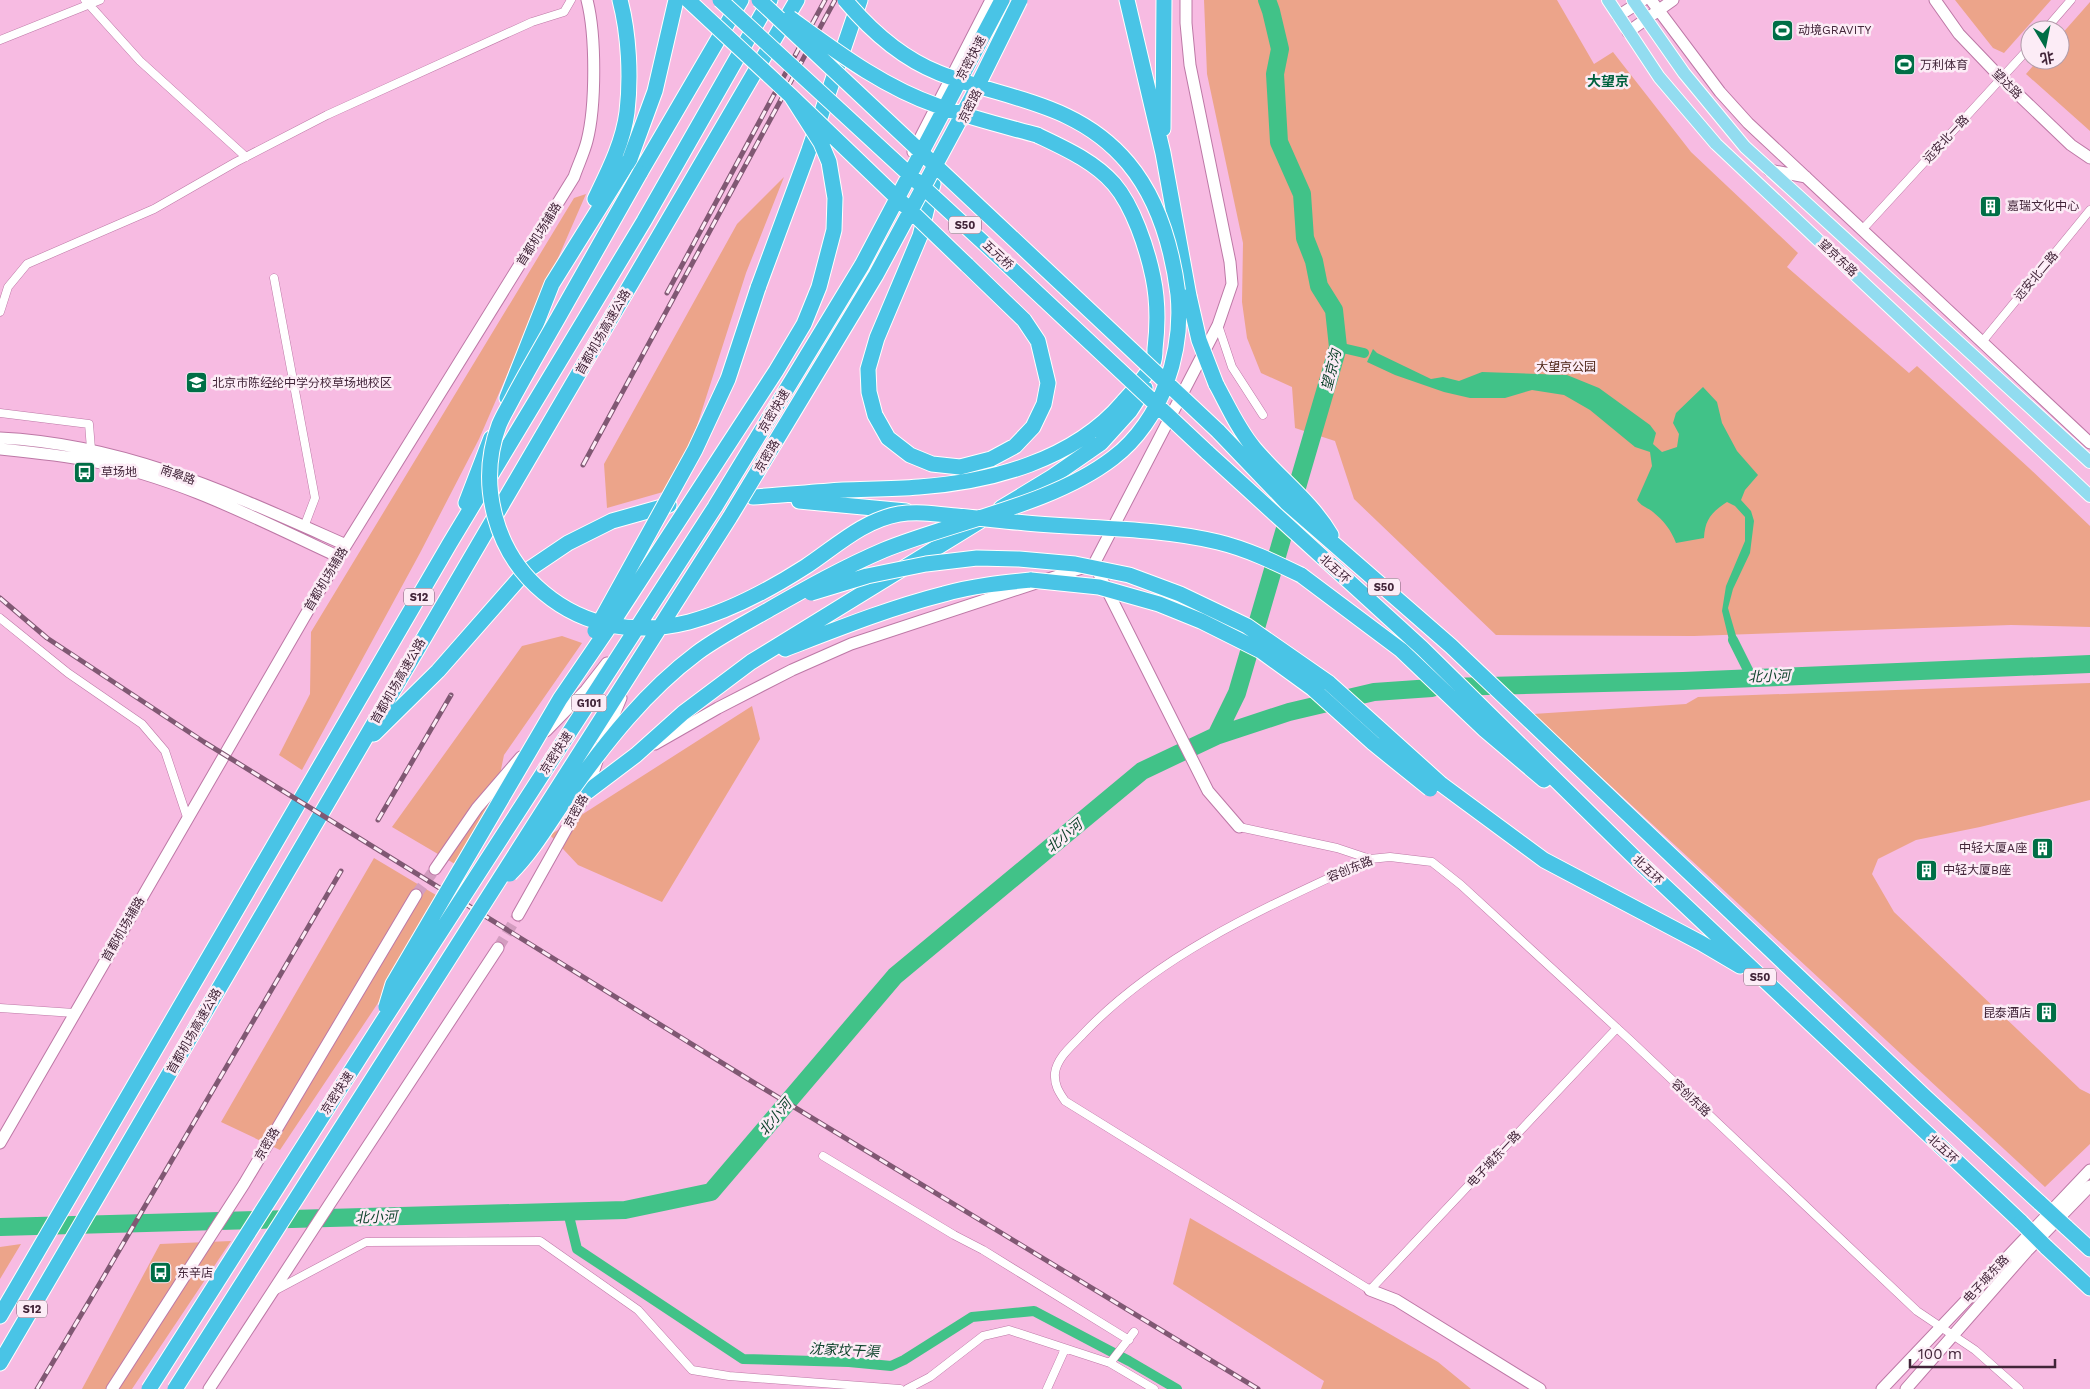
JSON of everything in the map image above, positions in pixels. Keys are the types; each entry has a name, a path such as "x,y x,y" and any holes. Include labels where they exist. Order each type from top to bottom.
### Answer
{"highway":[{"path":"450,543 552,284 618,148 627,113 628,58 620,0"},
{"path":"552,284 630,159 655,91 676,0"},
{"path":"688,0 791,96 967,265 1024,320 1038,341 1048,383 1044,404 1033,427 1014,446 991,459 960,467 932,464 910,455 888,438 875,415 869,392 868,369 877,338 920,236 933,184"},
{"name":"五元桥","path":"720,0 1208,452"},
{"path":"741,0 640,173 521,383 500,424 493,447 490,471 490,488 496,523 515,562 542,592 563,608 578,615 618,627 656,629 691,621 737,605 802,569 855,532 873,522 896,514 920,512"},
{"name":"五元桥","path":"760,0 1218,431 1290,496"},
{"path":"587,792 636,755 683,713 751,662 1052,477 1101,443 1130,411 1145,388 1154,362 1158,325 1153,277 1137,228 1123,197 1113,183 1070,150 1037,135 937,106 889,84 849,61 765,0"},
{"name":"首都机场高速公路","path":"0,1316 450,543 644,221 770,0"},
{"name":"首都机场高速公路","path":"0,1363 797,0"},
{"path":"488,896 526,858 591,763 645,699 698,653 817,582 880,552 1063,487 1115,457 1149,419 1161,397 1175,360 1179,333 1176,278 1163,225 1145,185 1126,161 1107,142 1064,114 940,73 914,60 885,41 868,26 845,0"},
{"path":"560,699 578,661 694,450 728,379 758,288 809,150 860,0"},
{"name":"京密快速","path":"148,1389 736,474 862,265 1002,0"},
{"name":"京密快速","path":"175,1389 730,517 876,275 972,97 1020,0"},
{"path":"1162,153 1164,0"},
{"path":"1127,2 1162,153 1188,296 1199,340 1216,384 1237,423 1290,496"},
{"path":"381,1024 393,984 560,699 618,614 776,371 804,324 819,287 834,230 836,214 834,180 829,162 821,143 791,96"},
{"path":"358,749 438,671 525,572 568,543 612,521 669,505 710,498 920,487 969,481 1020,468 1061,451 1112,416 1154,362"},
{"name":"北五环","path":"1208,452 1422,648 1637,860 2090,1288"},
{"name":"北五环","path":"1290,496 1318,523 1336,544 1451,646 1923,1095 2090,1250"},
{"path":"753,497 1042,524 1128,529 1192,537 1245,550 1301,575 1401,650 1485,730 1637,860"},
{"path":"754,618 802,596 868,576 926,564 977,558 1019,559 1075,564 1129,575 1180,594 1247,626 1329,683 1436,786"},
{"path":"751,662 862,619 944,594 992,584 1031,580 1099,587 1159,604 1201,621 1261,651 1312,688 1373,743 1544,860 1701,943 1763,979"}],"main road":[{"name":"首都机场辅路","path":"0,1143 346,545 574,177 587,141 591,111 593,43 587,0"},
{"name":"京密路","path":"435,869 477,808 518,760 586,690 613,655 776,398 855,266 990,0"},
{"name":"京密路","path":"518,915 587,792 603,742 623,693 933,184 949,146 1024,0"},
{"path":"636,755 792,670 851,644 1094,564 1218,325 1232,284 1230,262 1190,65 1186,0"},
{"name":"望京东路","path":"1608,0 1659,77 1716,144 2090,496"},
{"path":"1651,0 1720,92 1748,123 2090,443"},
{"path":"1628,32 1673,0"},
{"name":"望达路","path":"1935,0 1959,34 2002,79 2071,146 2090,158"},
{"path":"1618,16 1637,2"},
{"name":"望京东路","path":"1637,2 1646,19 1684,73 1744,147 2090,462"},
{"path":"1769,170 1807,178"},
{"path":"2044,400 2048,425"},
{"name":"南皋路","path":"0,438 91,449 126,457 226,492 346,545"},
{"name":"南皋路","path":"0,450 100,463 154,478 217,501 339,557"},
{"path":"1094,564 1203,782 1208,791 1239,827"},
{"name":"京密路","path":"113,1389 244,1184 416,895"},
{"path":"209,1389 338,1189 498,948"},
{"name":"电子城东路","path":"1882,1389 2090,1170"},
{"name":"电子城东路","path":"1906,1389 1934,1358 1952,1334 2027,1251 2090,1186"},
{"path":"1370,1290 1526,1389"},
{"path":"1370,1290 1396,1300 1540,1389"}],"street":[{"path":"0,40 86,2 100,0"},
{"path":"0,311 8,287 27,264 154,210 246,157 327,115 532,22 564,12 571,0"},
{"path":"2054,20 2071,0"},
{"path":"86,2 140,61 246,157"},
{"name":"远安北一路","path":"1862,230 2020,58"},
{"name":"远安北二路","path":"1982,342 2090,210"},
{"path":"274,278 315,498 304,527"},
{"path":"1218,325 1232,366 1263,415"},
{"path":"0,413 88,424 91,449 100,463"},
{"path":"0,618 68,673 142,724 165,751 187,817"},
{"path":"1239,827 1337,848 1370,859"},
{"name":"容创东路","path":"1370,1290 1065,1101 1056,1088 1055,1072 1062,1056 1100,1016 1160,969 1233,924 1370,859 1408,858 1432,862 1461,885 1617,1028 1917,1311 1975,1350 2019,1389"},
{"path":"0,1008 74,1013"},
{"name":"电子城东一路","path":"1370,1290 1617,1028"},
{"path":"822,1156 954,1235 984,1250 1129,1340"},
{"path":"272,1292 366,1242 540,1240 638,1310 692,1370 728,1376 900,1389"},
{"path":"908,1389 930,1377 983,1336 1009,1330 1065,1350 1110,1363 1154,1389"},
{"path":"1110,1363 1134,1332"},
{"path":"1047,1389 1065,1350"}],"green space":[{"name":"大望京公园","path":"1204,0 1557,0 1594,64 1613,52 1691,152 1798,253 1787,267 1909,373 1917,366 2090,526 2090,627 2011,625 1694,636 1496,635 1354,499 1335,441 1295,428 1292,387 1261,373 1247,338 1242,302 1243,243 1207,74"},
{"path":"1955,0 2051,0 2033,20 2020,20 2020,35 2004,53 1993,48"},
{"path":"2090,2 2090,131 2026,74 2029,70 2070,70 2070,25"},
{"path":"784,177 746,273 677,488 607,508 604,464 737,224"},
{"path":"586,194 479,439 420,553 302,770 279,755 310,694 311,632 574,198"},
{"path":"562,636 582,643 504,755 492,813 460,867 392,827 522,646"},
{"path":"2090,683 2090,800 1980,827 1916,840 1878,859 1872,874 1894,912 2080,1089 2090,1094 2090,1144 2045,1187 1533,714 1686,704 1698,697"},
{"path":"752,706 760,739 662,902 578,865 550,835"},
{"path":"374,858 446,901 280,1150 221,1122"},
{"path":"1190,1218 1438,1362 1471,1389 1321,1389 1324,1381 1173,1284"},
{"path":"231,1241 132,1389 82,1389 160,1244"},
{"path":"21,1244 0,1279 0,1247"}],"shaded area":[{"path":"1373,349 1377,353 1431,379 1443,377 1459,381 1482,372 1567,375 1599,388 1650,425 1656,433 1653,444 1662,452 1677,447 1679,434 1673,423 1676,413 1703,387 1717,402 1722,423 1737,451 1758,475 1745,490 1741,500 1751,511 1754,521 1750,553 1733,589 1728,608 1737,639 1729,640 1722,611 1726,586 1745,541 1745,517 1735,506 1727,502 1713,513 1706,526 1704,538 1676,543 1664,522 1637,500 1652,466 1650,452 1635,447 1590,410 1564,395 1532,390 1505,398 1470,398 1444,392 1395,375 1367,362"}],"waterway":[{"name":"望京沟","path":"1216,736 1237,693 1338,347 1334,310 1319,286 1314,261 1305,238 1302,194 1279,142 1275,74 1280,49 1267,0"},
{"path":"1338,347 1364,353"},
{"path":"1733,640 1752,678"},
{"name":"北小河","path":"1448,687 1683,681 2090,664"},
{"name":"北小河","path":"0,1227 625,1210 711,1192 895,976 1142,771 1216,736 1289,712 1374,692 1432,688"},
{"name":"沈家坟干渠","path":"568,1212 577,1249 743,1359 849,1362 891,1366 904,1360 972,1317 1034,1311 1129,1361 1177,1389"}],"tunnel":[{"path":"416,895 435,869"},
{"path":"498,948 518,915"}],"railway":[{"path":"667,293 825,0"},
{"path":"583,465 835,0"},
{"path":"0,598 47,638 204,742 748,1079 1258,1389"},
{"path":"378,820 451,695"},
{"path":"37,1389 341,871"}],"place":[{"name":"动境GRAVITY","path":"1782,30"},
{"name":"万利体育","path":"1904,65"},
{"name":"嘉瑞文化中心","path":"1991,206"},
{"name":"北京市陈经纶中学分校草场地校区","path":"196,383"},
{"name":"草场地","path":"85,472"},
{"name":"中轻大厦A座","path":"2043,848"},
{"name":"中轻大厦B座","path":"1927,870"},
{"name":"昆泰酒店","path":"2047,1013"},
{"name":"东辛店","path":"161,1273"}],"district":[{"name":"大望京","path":"1608,81"}]}
